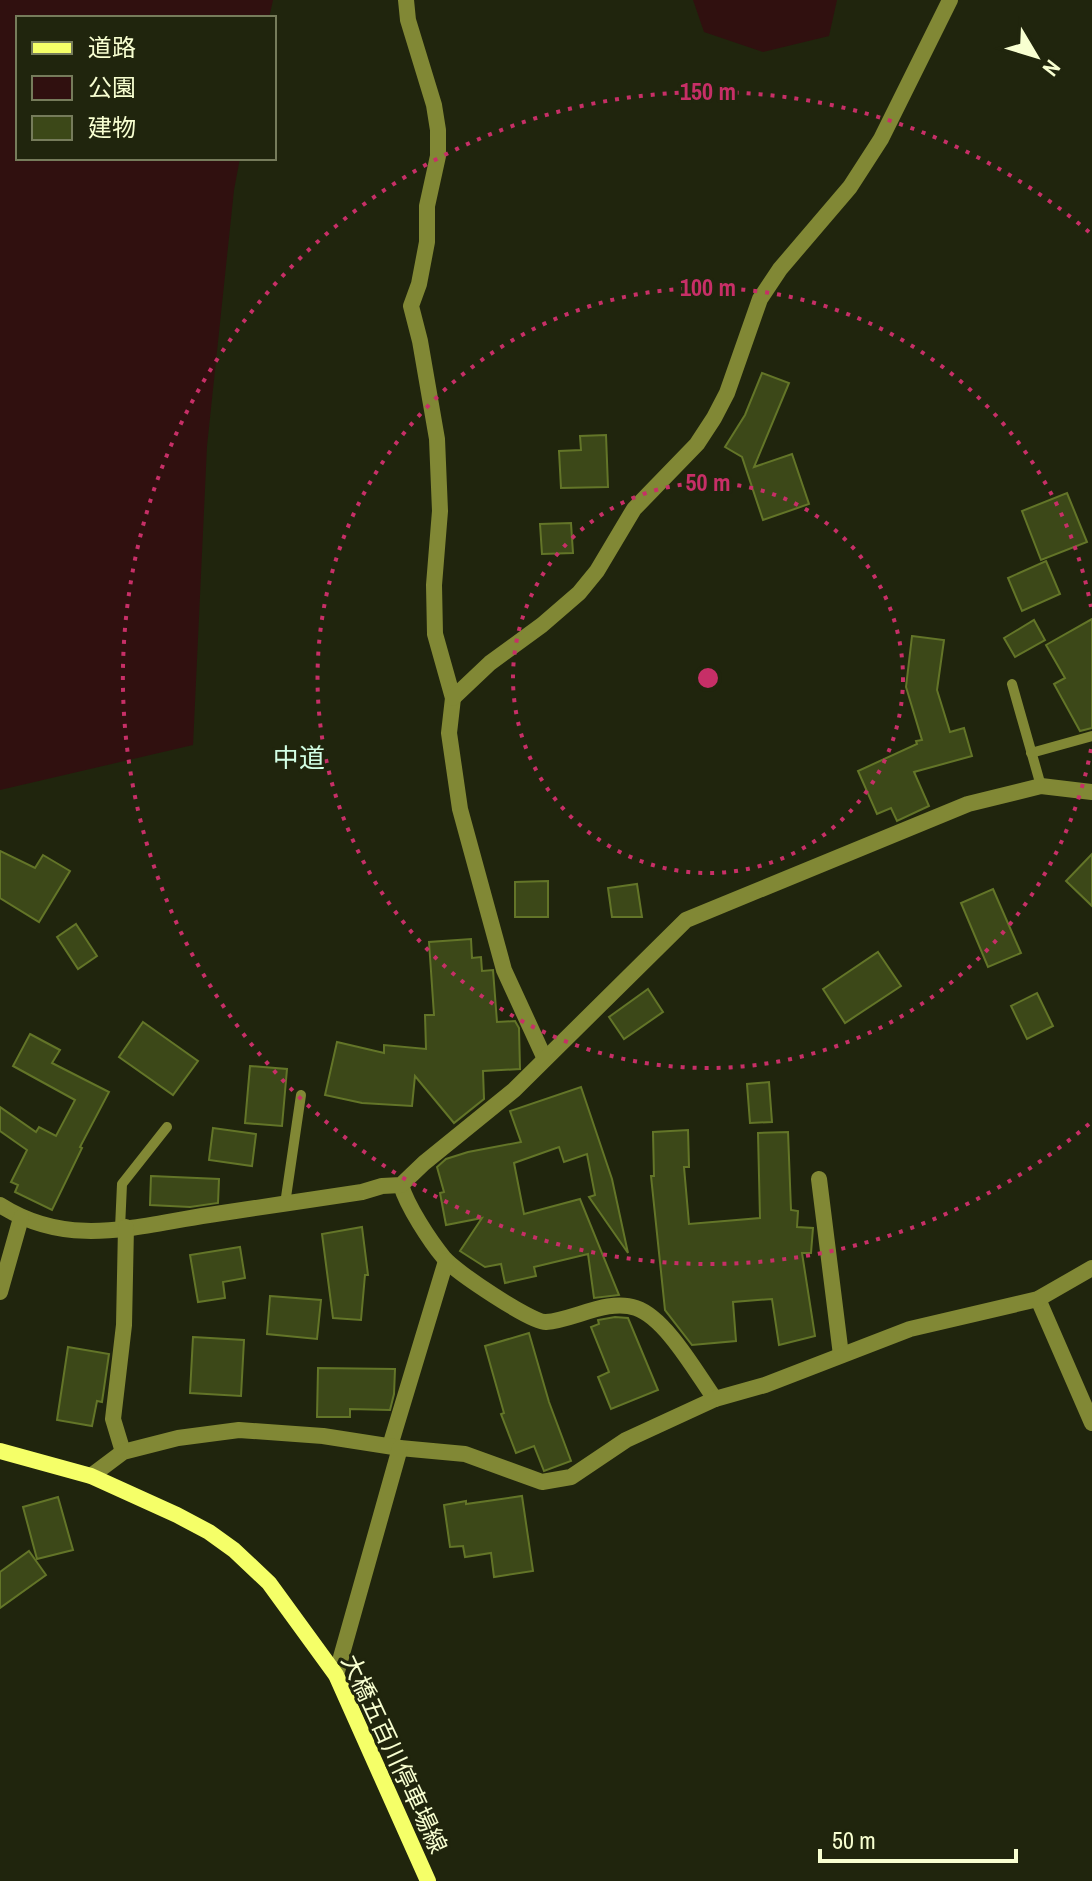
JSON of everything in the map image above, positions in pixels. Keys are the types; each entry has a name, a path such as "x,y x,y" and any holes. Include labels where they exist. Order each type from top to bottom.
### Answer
{"main road":[{"name":"大橋五百川停車場線","path":"0,1451 91,1476 177,1515 234,1550 269,1583 336,1675 428,1881"}],"street":[{"path":"406,0 408,20 438,130 438,156 427,206 427,242 419,284 411,306 437,439 440,511 434,585 435,634 453,698 449,733 460,809 504,970 544,1057"},
{"path":"453,698 490,663 579,593 597,571 634,509 697,444 727,393 760,299 780,269 850,187 881,139 950,0"},
{"path":"0,1205 21,1218 75,1231 102,1233 401,1185 514,1090 686,920 968,804 1041,786 1092,792"},
{"path":"819,1179 841,1355"},
{"path":"401,1185 412,1210 446,1261 518,1311 544,1323 614,1306 636,1308 658,1323 715,1399"},
{"path":"0,1292 21,1218"},
{"path":"123,1228 124,1325 113,1419 123,1452"},
{"path":"336,1675 446,1261"},
{"path":"91,1476 123,1452 178,1438 239,1430 323,1436 465,1454 542,1482 571,1477 626,1440 715,1399 765,1385 910,1329 1038,1299 1092,1268"},
{"path":"1038,1299 1092,1423"}],"lane":[{"path":"1012,684 1041,786"},
{"path":"1031,753 1092,736"},
{"path":"285,1204 301,1095"},
{"path":"123,1228 122,1184 167,1127"}],"green space":[{"path":"0,0 273,0 269,16 16,16 16,160 240,160 207,446 193,745 0,790"},
{"path":"693,0 837,0 829,36 763,52 704,32"}],"building":[{"path":"762,373 789,383 754,467 792,454 809,504 763,520 742,457 725,447 745,415"},
{"path":"606,435 608,487 561,488 559,451 581,450 580,436"},
{"path":"1067,493 1087,542 1041,560 1022,511"},
{"path":"571,523 573,553 542,554 540,524"},
{"path":"1046,561 1060,594 1022,611 1008,578"},
{"path":"1092,619 1092,728 1080,731 1054,684 1065,678 1046,645"},
{"path":"1034,620 1045,640 1015,657 1004,638"},
{"path":"912,636 944,640 937,690 950,732 964,728 972,756 914,772 929,806 897,821 891,808 877,814 858,771 922,740 906,687"},
{"path":"0,851 35,868 43,855 70,871 39,922 0,898"},
{"path":"1092,854 1092,906 1066,881"},
{"path":"548,881 548,917 515,917 515,882"},
{"path":"637,884 642,917 612,917 608,888"},
{"path":"993,889 1021,953 988,967 961,903"},
{"path":"76,924 97,956 78,969 57,937"},
{"path":"471,939 472,958 481,957 482,971 493,970 497,1022 515,1021 519,1028 520,1069 483,1071 484,1099 454,1123 415,1076 412,1106 362,1103 325,1095 337,1042 384,1053 384,1045 426,1049 425,1015 434,1015 429,942"},
{"path":"878,952 901,986 845,1023 823,989"},
{"path":"648,989 663,1012 624,1039 609,1017"},
{"path":"1037,993 1053,1026 1027,1039 1011,1006"},
{"path":"143,1022 198,1061 173,1095 119,1057"},
{"path":"30,1034 60,1050 52,1063 109,1092 52,1210 15,1192 18,1185 11,1182 27,1150 0,1131 0,1107 36,1132 39,1127 56,1136 75,1100 13,1066"},
{"path":"250,1066 287,1069 282,1126 245,1123"},
{"path":"769,1082 772,1122 750,1123 747,1084"},
{"path":"581,1087 612,1179 628,1253 589,1197 595,1195 587,1154 564,1162 559,1147 514,1163 524,1214 580,1199 619,1295 594,1298 588,1254 534,1267 536,1276 505,1283 501,1264 485,1267 460,1251 482,1218 446,1225 440,1193 444,1192 437,1167 446,1159 521,1142 510,1111"},
{"path":"213,1128 256,1134 252,1166 209,1160"},
{"path":"688,1130 689,1167 684,1167 689,1224 760,1218 758,1133 788,1132 791,1210 798,1211 797,1227 813,1228 811,1253 802,1253 815,1336 779,1345 772,1299 733,1302 736,1341 692,1345 665,1310 651,1176 654,1176 653,1132"},
{"path":"151,1176 219,1179 218,1203 190,1207 150,1205"},
{"path":"362,1227 368,1275 365,1275 361,1320 333,1318 322,1234"},
{"path":"240,1247 245,1278 223,1282 225,1298 198,1302 190,1255"},
{"path":"270,1296 321,1300 317,1339 267,1334"},
{"path":"628,1318 658,1390 611,1409 598,1377 609,1372 591,1327 599,1324 598,1320"},
{"path":"529,1333 549,1402 571,1461 544,1471 534,1446 516,1453 501,1414 504,1413 485,1346"},
{"path":"193,1337 244,1340 241,1396 190,1393"},
{"path":"68,1347 109,1354 102,1402 97,1401 92,1426 57,1420"},
{"path":"318,1368 395,1369 390,1410 350,1409 350,1417 317,1417"},
{"path":"522,1496 533,1571 494,1577 491,1553 465,1557 463,1546 450,1547 444,1505"},
{"path":"58,1497 73,1550 37,1559 23,1507"},
{"path":"29,1551 46,1575 0,1608 0,1572"}],"district":[{"name":"中道","path":"299,758"}]}
